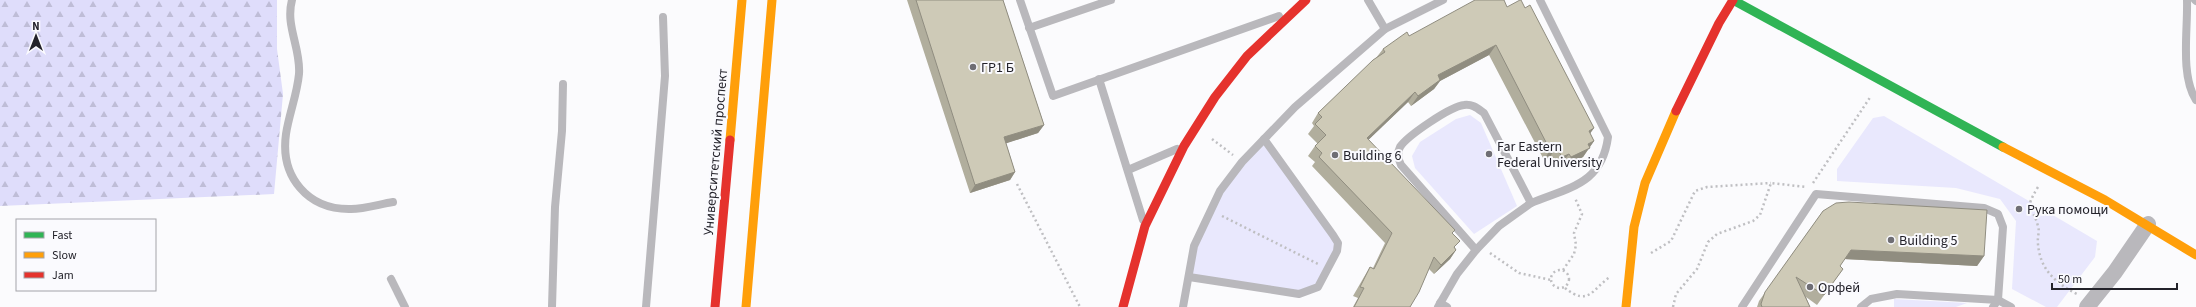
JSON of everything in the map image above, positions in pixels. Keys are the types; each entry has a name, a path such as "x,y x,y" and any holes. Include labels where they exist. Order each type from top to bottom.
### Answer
{"street":[{"name":"Университетский проспект","path":"715,307 742,0"},
{"path":"746,307 772,0"},
{"path":"1123,307 1145,226 1184,146 1197,128 1215,97 1247,56 1306,0"},
{"path":"1626,307 1634,227 1645,183 1675,113 1719,23 1733,0 2048,171 2105,200 2148,224 2196,255"},
{"path":"2090,305 2148,224"}],"lane":[{"path":"292,0 290,10 292,32 299,53 299,74 286,134 286,157 290,174 306,196 327,206 352,209 393,202"},
{"path":"1020,0 1053,96 1297,10"},
{"path":"1368,0 1385,29"},
{"path":"1183,307 1194,246 1220,191 1242,162 1295,107 1385,29 1443,0"},
{"path":"1441,306 1457,274 1498,226 1531,203 1590,177 1598,168 1605,154 1608,137 1540,0"},
{"path":"2187,0 2186,66 2190,90 2196,100"},
{"path":"1029,28 1107,1"},
{"path":"646,307 665,76 663,17"},
{"path":"1099,80 1145,226"},
{"path":"552,307 555,207 562,131 563,84"},
{"path":"1478,248 1400,165 1398,157 1399,149 1406,139 1452,110 1463,105 1475,106 1484,113 1531,203"},
{"path":"1189,277 1299,294 1318,287 1337,251 1338,242 1264,139"},
{"path":"1128,170 1184,146"},
{"path":"1742,307 1816,194 1984,208 1998,214 2003,227 1996,304"},
{"path":"391,279 405,307"},
{"path":"1861,307 1872,299 1897,294 1996,304 2011,307"}],"path":[{"path":"1197,128 1242,162"},
{"path":"2048,171 2030,200 2030,210 2038,226 2038,243 2041,263 2054,279 2090,305"},
{"path":"1673,307 1676,294 1697,269 1708,242 1717,234 1753,221 1760,215 1771,183"},
{"path":"1478,248 1519,273 1551,280 1556,287 1565,288 1574,298 1586,299 1594,294 1608,278 1671,241 1695,191 1707,187 1771,183 1810,188"},
{"path":"1017,184 1080,307"},
{"path":"1551,280 1554,272 1563,270 1574,254 1576,245 1574,232 1582,214 1570,187"},
{"path":"1211,211 1327,269"},
{"path":"1563,270 1570,277 1569,283 1565,288"}],"shaded area":[{"path":"1470,115 1481,123 1517,206 1474,234 1415,168 1412,156 1420,142 1456,119"},
{"path":"1884,116 2097,241 2095,257 2057,307 2046,307 2012,289 2016,221 2000,199 1956,188 1837,181 1837,169 1873,118"},
{"path":"1264,139 1338,243 1318,287 1299,294 1189,277 1194,246 1220,191"},
{"path":"1894,299 1967,303 1956,307 1894,307"}],"green space":[{"path":"0,0 277,0 277,49 283,94 274,194 0,206"}],"building":[{"name":"ГР1 Б","path":"916,0 1003,0 1044,125 1004,137 1015,172 975,185"},
{"name":"Building 6","path":"1475,0 1504,0 1507,7 1521,0 1525,8 1530,5 1594,128 1589,131 1594,141 1588,144 1590,148 1571,157 1569,154 1562,157 1556,147 1550,150 1496,45 1438,75 1440,80 1418,96 1415,92 1367,138 1455,230 1452,233 1460,241 1454,247 1456,250 1441,265 1434,257 1419,292 1410,307 1354,307 1364,288 1360,287 1370,267 1374,269 1392,233 1319,157 1322,153 1315,146 1326,135 1315,124 1322,117 1318,113 1373,60 1385,52 1383,49 1407,32 1409,36"},
{"name":"Building 5","path":"1849,202 1987,210 1984,256 1851,250 1840,266 1843,269 1824,295 1796,277 1810,307 1762,307 1761,304 1765,292 1823,211 1836,203"}],"traffic: fast":[{"path":"1733,0 2003,147"}],"traffic: slow":[{"path":"730,140 742,0"},
{"path":"746,307 772,0"},
{"path":"1626,307 1634,227 1645,183 1676,111"},
{"path":"2003,147 2105,200 2196,255"}],"traffic: jam":[{"path":"1123,307 1145,226 1184,146 1215,97 1247,56 1306,0"},
{"path":"1676,111 1719,23 1733,0"},
{"path":"715,307 730,140"}],"place":[{"name":"ГР1 Б","path":"973,67"},
{"name":"Far Eastern Federal University","path":"1489,154"},
{"name":"Building 6","path":"1335,155"},
{"name":"Рука помощи","path":"2019,209"},
{"name":"Building 5","path":"1891,240"},
{"name":"Орфей","path":"1810,287"}]}
